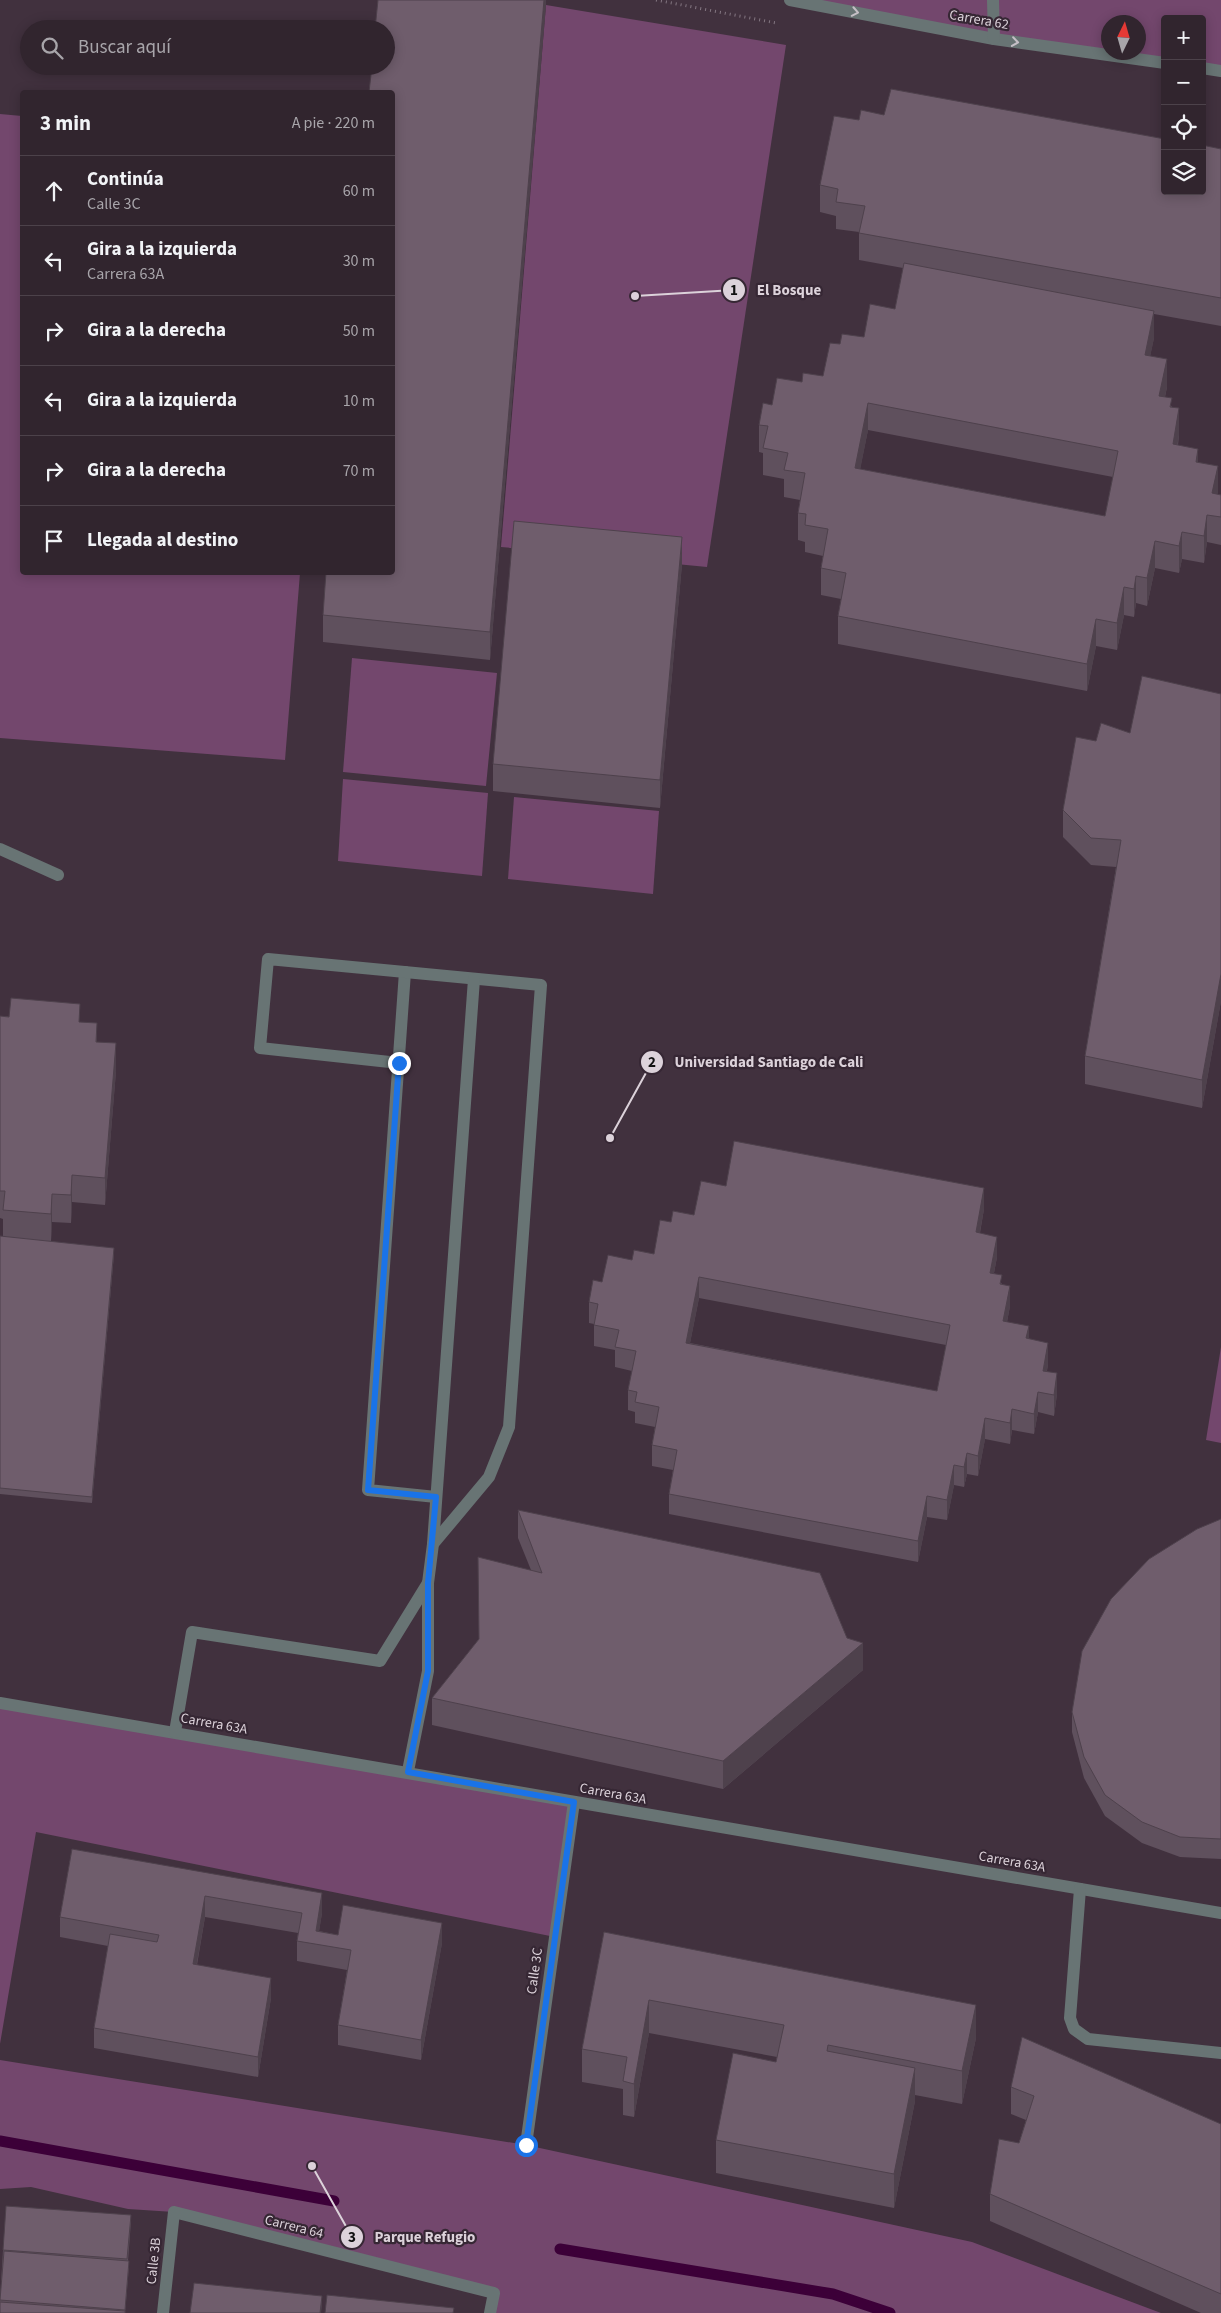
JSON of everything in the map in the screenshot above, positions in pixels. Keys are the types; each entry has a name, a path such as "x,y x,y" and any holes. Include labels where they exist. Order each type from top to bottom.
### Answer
{"street":[{"name":"Carrera 62","path":"790,0 994,39 1161,62"},
{"path":"994,0 994,39"},
{"path":"1206,69 1221,71"},
{"path":"0,849 58,875"},
{"path":"399,1063 260,1048 268,959 541,985 509,1427 489,1477 432,1544"},
{"path":"405,972 368,1490 436,1497"},
{"path":"408,1772 428,1671 428,1583 474,979"},
{"path":"175,1732 192,1632 380,1661 428,1583"},
{"name":"Carrera 63A","path":"0,1703 1221,1913"},
{"name":"Calle 3C","path":"526,2145 574,1802"},
{"path":"1080,1889 1070,2018 1074,2029 1088,2039 1221,2054"},
{"name":"Carrera 64","path":"174,2212 494,2293 490,2313"},
{"name":"Calle 3B","path":"163,2313 174,2212"}],"shaded area":[{"path":"790,0 1221,0 1221,71 1206,69 1206,15 1161,15 1161,62 1146,60 1146,15 1101,15 1101,52"},
{"path":"546,5 786,45 707,567 501,547"},
{"path":"0,114 20,116 20,575 300,575 285,760 0,738"},
{"path":"352,658 497,673 486,786 343,772"},
{"path":"343,779 488,793 482,876 338,861"},
{"path":"514,797 659,811 653,894 508,879"},
{"path":"1221,1347 1221,1443 1206,1440"},
{"path":"0,1703 574,1802 555,1937 36,1832 0,2044"},
{"path":"0,2060 526,2145 972,2242 1161,2313 490,2313 493,2293 174,2212 128,2209 31,2187 0,2189"}],"building":[{"path":"378,0 544,0 490,632 323,615 326,575 395,575 395,90 369,90 371,75 395,75 395,20 376,20"},
{"path":"891,89 1161,138 1161,195 1206,195 1206,146 1221,149 1221,298 859,233 865,206 836,202 838,189 820,185 834,116 859,120 861,110 884,115"},
{"path":"904,263 1154,311 1145,355 1167,359 1159,396 1172,398 1170,407 1179,408 1173,444 1198,449 1196,462 1218,466 1212,493 1221,495 1221,517 1207,515 1204,536 1182,532 1179,546 1155,541 1147,578 1136,576 1134,589 1124,587 1117,623 1096,619 1087,664 838,616 846,573 821,568 828,529 805,525 806,514 798,513 805,473 784,470 788,453 763,448 768,426 759,425 763,403 772,405 777,378 802,382 803,373 823,376 830,343 840,344 842,334 864,337 870,304 895,309","holes":["868,403 1118,451 1105,516 855,468"]},
{"path":"514,521 682,537 660,780 493,764"},
{"path":"1142,676 1221,694 1221,974 1202,1080 1085,1056 1121,840 1091,838 1063,810 1076,737 1096,741 1101,723 1130,733"},
{"path":"11,998 80,1004 79,1022 97,1023 96,1042 116,1043 105,1178 72,1175 71,1195 52,1194 51,1214 3,1210 5,1191 0,1191 0,1016 9,1017"},
{"path":"734,1141 984,1188 976,1232 997,1237 990,1273 1002,1275 1000,1284 1010,1286 1003,1321 1029,1326 1026,1338 1048,1343 1043,1371 1057,1373 1054,1395 1038,1392 1034,1414 1012,1409 1010,1423 985,1418 978,1456 967,1453 964,1467 954,1465 947,1500 927,1496 918,1541 669,1494 677,1450 652,1445 659,1407 635,1402 637,1392 628,1390 636,1351 615,1347 619,1330 594,1325 598,1304 589,1302 593,1280 602,1282 608,1255 632,1260 634,1250 654,1254 660,1220 671,1222 673,1211 694,1215 701,1181 726,1186","holes":["699,1277 950,1325 937,1391 686,1343"]},
{"path":"0,1236 114,1248 92,1497 0,1488"},
{"path":"518,1510 820,1573 847,1638 863,1643 723,1761 432,1698 479,1639 478,1557 542,1573"},
{"path":"1221,1519 1221,1839 1180,1837 1142,1822 1105,1795 1084,1757 1072,1712 1082,1651 1111,1599 1149,1559 1197,1529"},
{"path":"72,1849 322,1893 316,1931 338,1935 343,1905 442,1923 421,2040 338,2025 351,1950 297,1941 302,1913 205,1896 193,1964 271,1978 258,2057 94,2028 110,1934 157,1942 159,1935 60,1917"},
{"path":"604,1932 976,2005 962,2071 828,2045 827,2051 915,2068 894,2174 716,2140 733,2053 776,2062 784,2025 649,2000 634,2084 623,2081 627,2057 582,2049"},
{"path":"1022,2037 1221,2124 1221,2294 990,2194 999,2139 1019,2143 1034,2096 1011,2087"},
{"path":"6,2206 131,2215 127,2259 3,2250"},
{"path":"4,2251 129,2261 125,2310 0,2300"},
{"path":"194,2283 322,2296 320,2313 190,2313"},
{"path":"327,2295 454,2308 453,2313 325,2313"},
{"path":"0,2302 125,2311 125,2313 0,2313"}],"waterway":[{"path":"0,2141 334,2201"},
{"path":"560,2249 833,2294 890,2313"}],"place":[{"name":"El Bosque","path":"635,296"},
{"name":"Universidad Santiago de Cali","path":"610,1138"},
{"name":"Parque Refugio","path":"312,2166"}],"route":[{"path":"399,1063 368,1490 436,1497 428,1583 428,1671 408,1772 574,1802 526,2145"}]}
